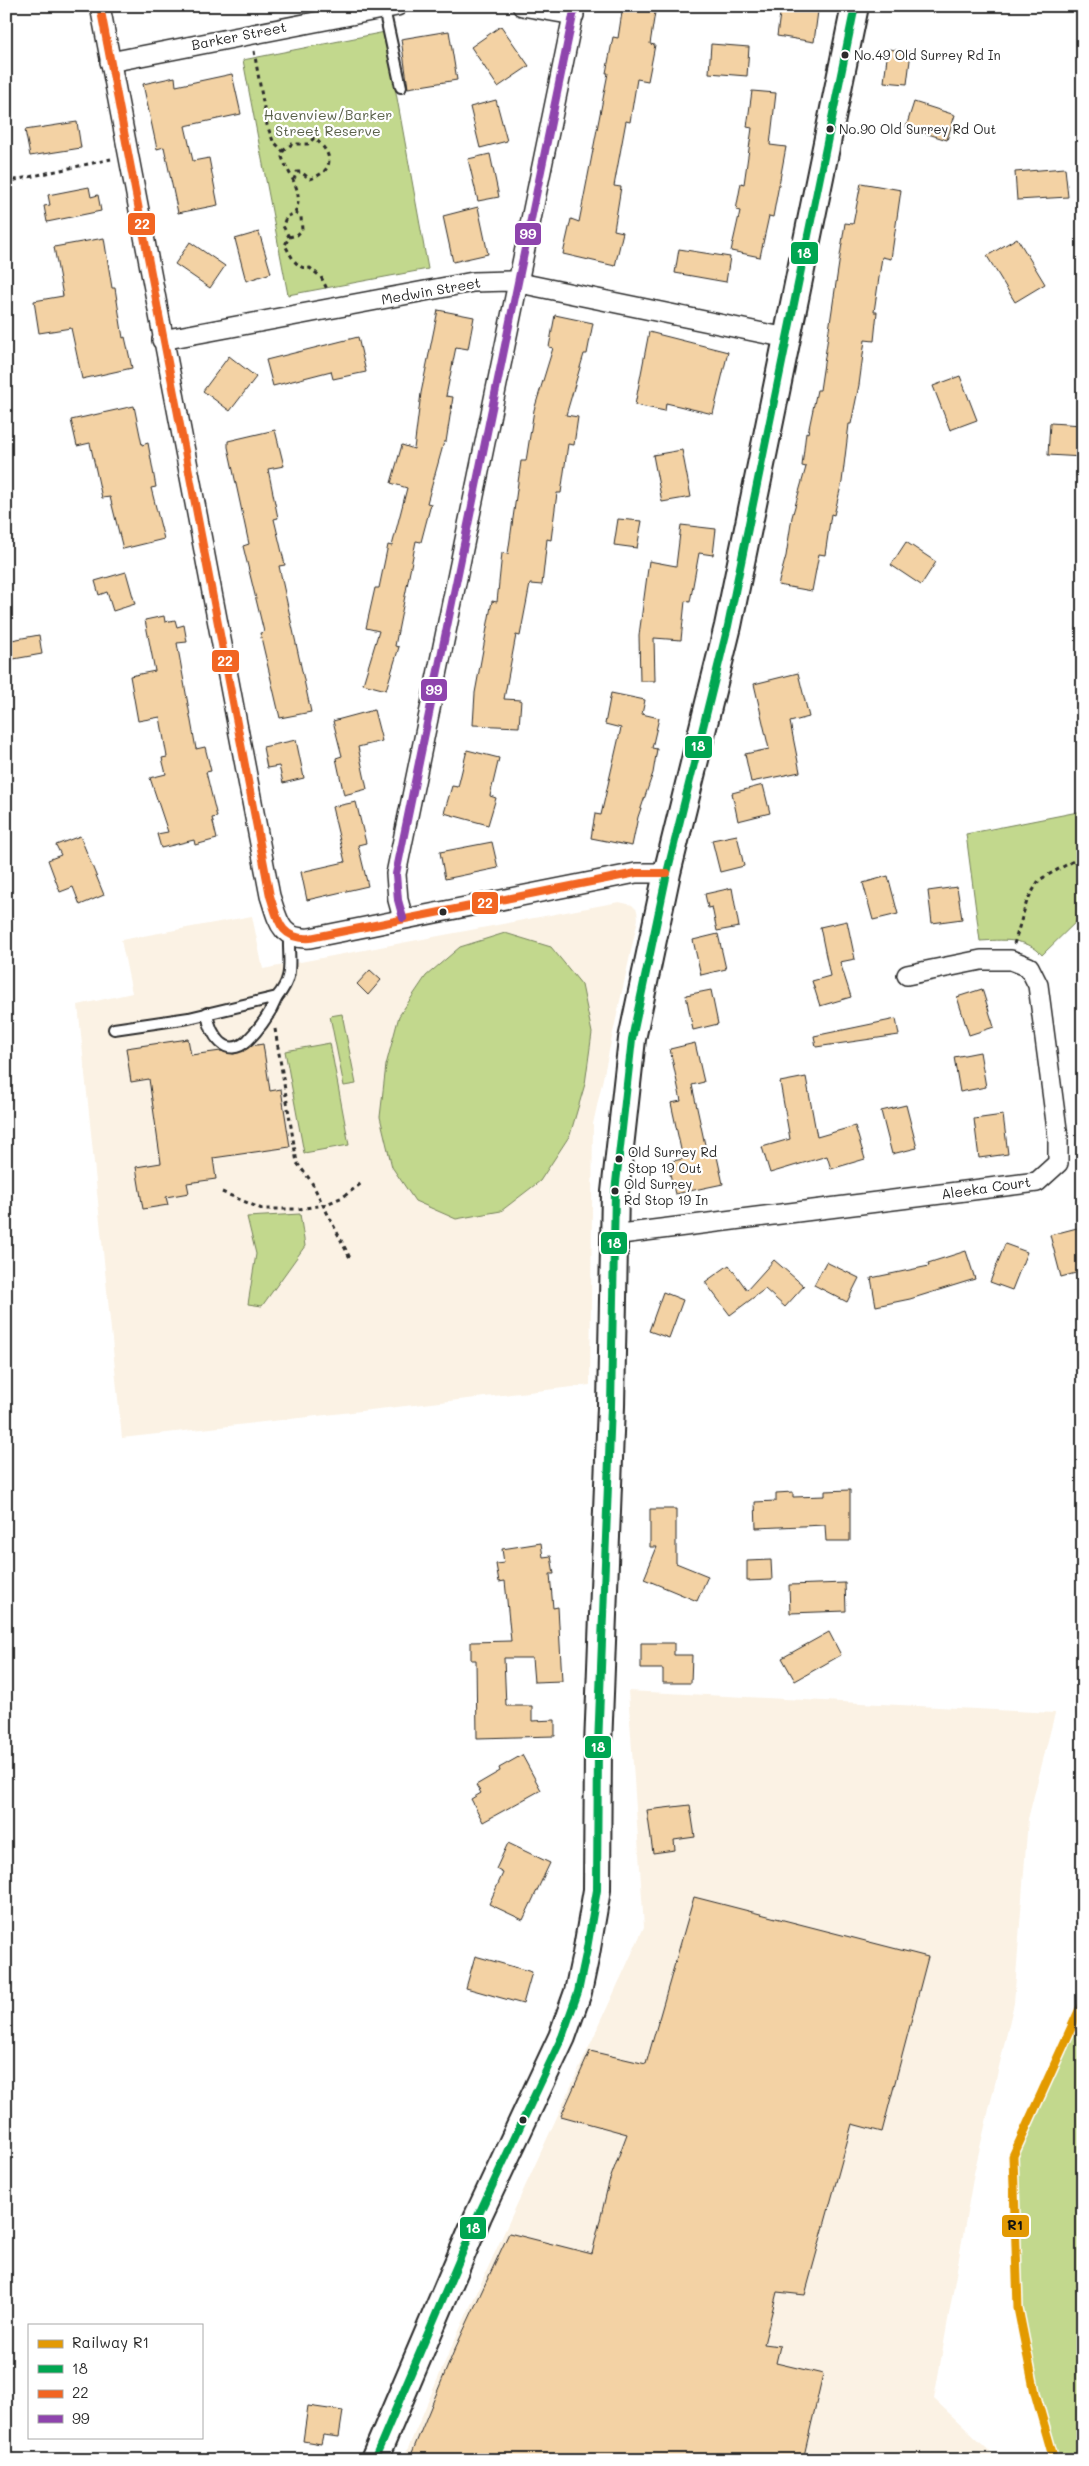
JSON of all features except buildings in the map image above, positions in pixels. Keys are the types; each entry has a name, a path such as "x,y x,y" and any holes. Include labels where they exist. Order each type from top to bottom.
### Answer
{"main road":[{"path":"374,2460 478,2216 562,2037 578,1992 586,1954 597,1890 598,1746 611,1406 614,1235 621,1118 632,1038 668,873 728,626 855,6"}],"street":[{"path":"100,6 162,340 270,896 280,924 289,936 310,938 636,873 668,873"},
{"path":"403,918 396,874 574,11 522,6"},
{"name":"Barker Street","path":"110,62 390,8"},
{"name":"Medwin Street","path":"162,340 472,282 518,282 788,338"},
{"path":"907,975 981,960 1011,960"},
{"name":"Aleeka Court","path":"614,1235 1037,1182 1058,1163 1058,1137 1038,985 1029,967 1011,960"}],"lane":[{"path":"390,8 401,88"},
{"path":"208,1013 209,1028 214,1037 223,1044 234,1046 247,1041 272,1009 276,997 286,986 290,974 289,936"},
{"path":"114,1029 208,1013 276,997"}],"path":[{"path":"250,34 267,125 273,141 283,152"},
{"path":"294,179 297,172 301,172 310,179 327,170 329,164 328,154 314,138 308,144 292,144 283,152 282,157 286,169 294,179 299,202 295,213 286,217 283,226 288,237 286,244 294,260 299,266 310,268 321,277 333,309"},
{"path":"6,182 127,155"},
{"path":"288,237 297,235 302,230 301,217 295,213"},
{"path":"1011,960 1017,931 1027,901 1039,880 1077,859"},
{"path":"272,1009 297,1163 311,1181 351,1260"},
{"path":"222,1192 262,1209 299,1209 324,1205 344,1197 363,1182"}],"shaded area":[{"path":"619,902 632,905 637,910 638,919 593,1124 590,1385 122,1438 78,1005 132,993 121,940 252,916 263,969"},
{"path":"628,1691 1055,1713 1028,1819 1014,2003 974,2173 934,2399 999,2460 403,2460 448,2355 644,1927"}],"green space":[{"name":"Havenview/Barker Street Reserve","path":"385,32 428,269 288,295 243,60"},
{"path":"1083,811 1083,915 1042,955 1036,949 1021,942 1005,940 980,941 966,834"},
{"path":"505,933 551,947 582,985 592,1033 585,1084 570,1135 540,1181 501,1211 456,1219 415,1201 392,1167 380,1117 386,1065 399,1016 426,976 460,947"},
{"path":"342,1014 356,1084 344,1086 330,1016"},
{"path":"330,1043 349,1145 304,1153 285,1051"},
{"path":"300,1214 305,1246 262,1306 248,1304 256,1254 247,1217"},
{"path":"1083,2002 1083,2460 1054,2460 1035,2393 1018,2308 1013,2156"}],"rail line":[{"name":"R1","path":"1054,2460 1035,2393 1018,2308 1013,2156 1083,2002"}],"transit line":[{"name":"22","path":"100,6 270,896 282,927 292,936 310,938 636,873 667,873"},
{"name":"99","path":"403,918 398,900 396,874 575,6"},
{"name":"18","path":"374,2460 478,2216 562,2037 578,1992 586,1954 597,1890 598,1746 611,1406 615,1192 632,1039 667,873 728,626 855,6"}],"place":[{"name":"No.49 Old Surrey Rd In","path":"845,55"},
{"name":"No.90 Old Surrey Rd Out","path":"830,129"},
{"name":"Old Surrey Rd Stop 19 Out","path":"619,1159"},
{"name":"Old Surrey Rd Stop 19 In","path":"615,1191"}]}
